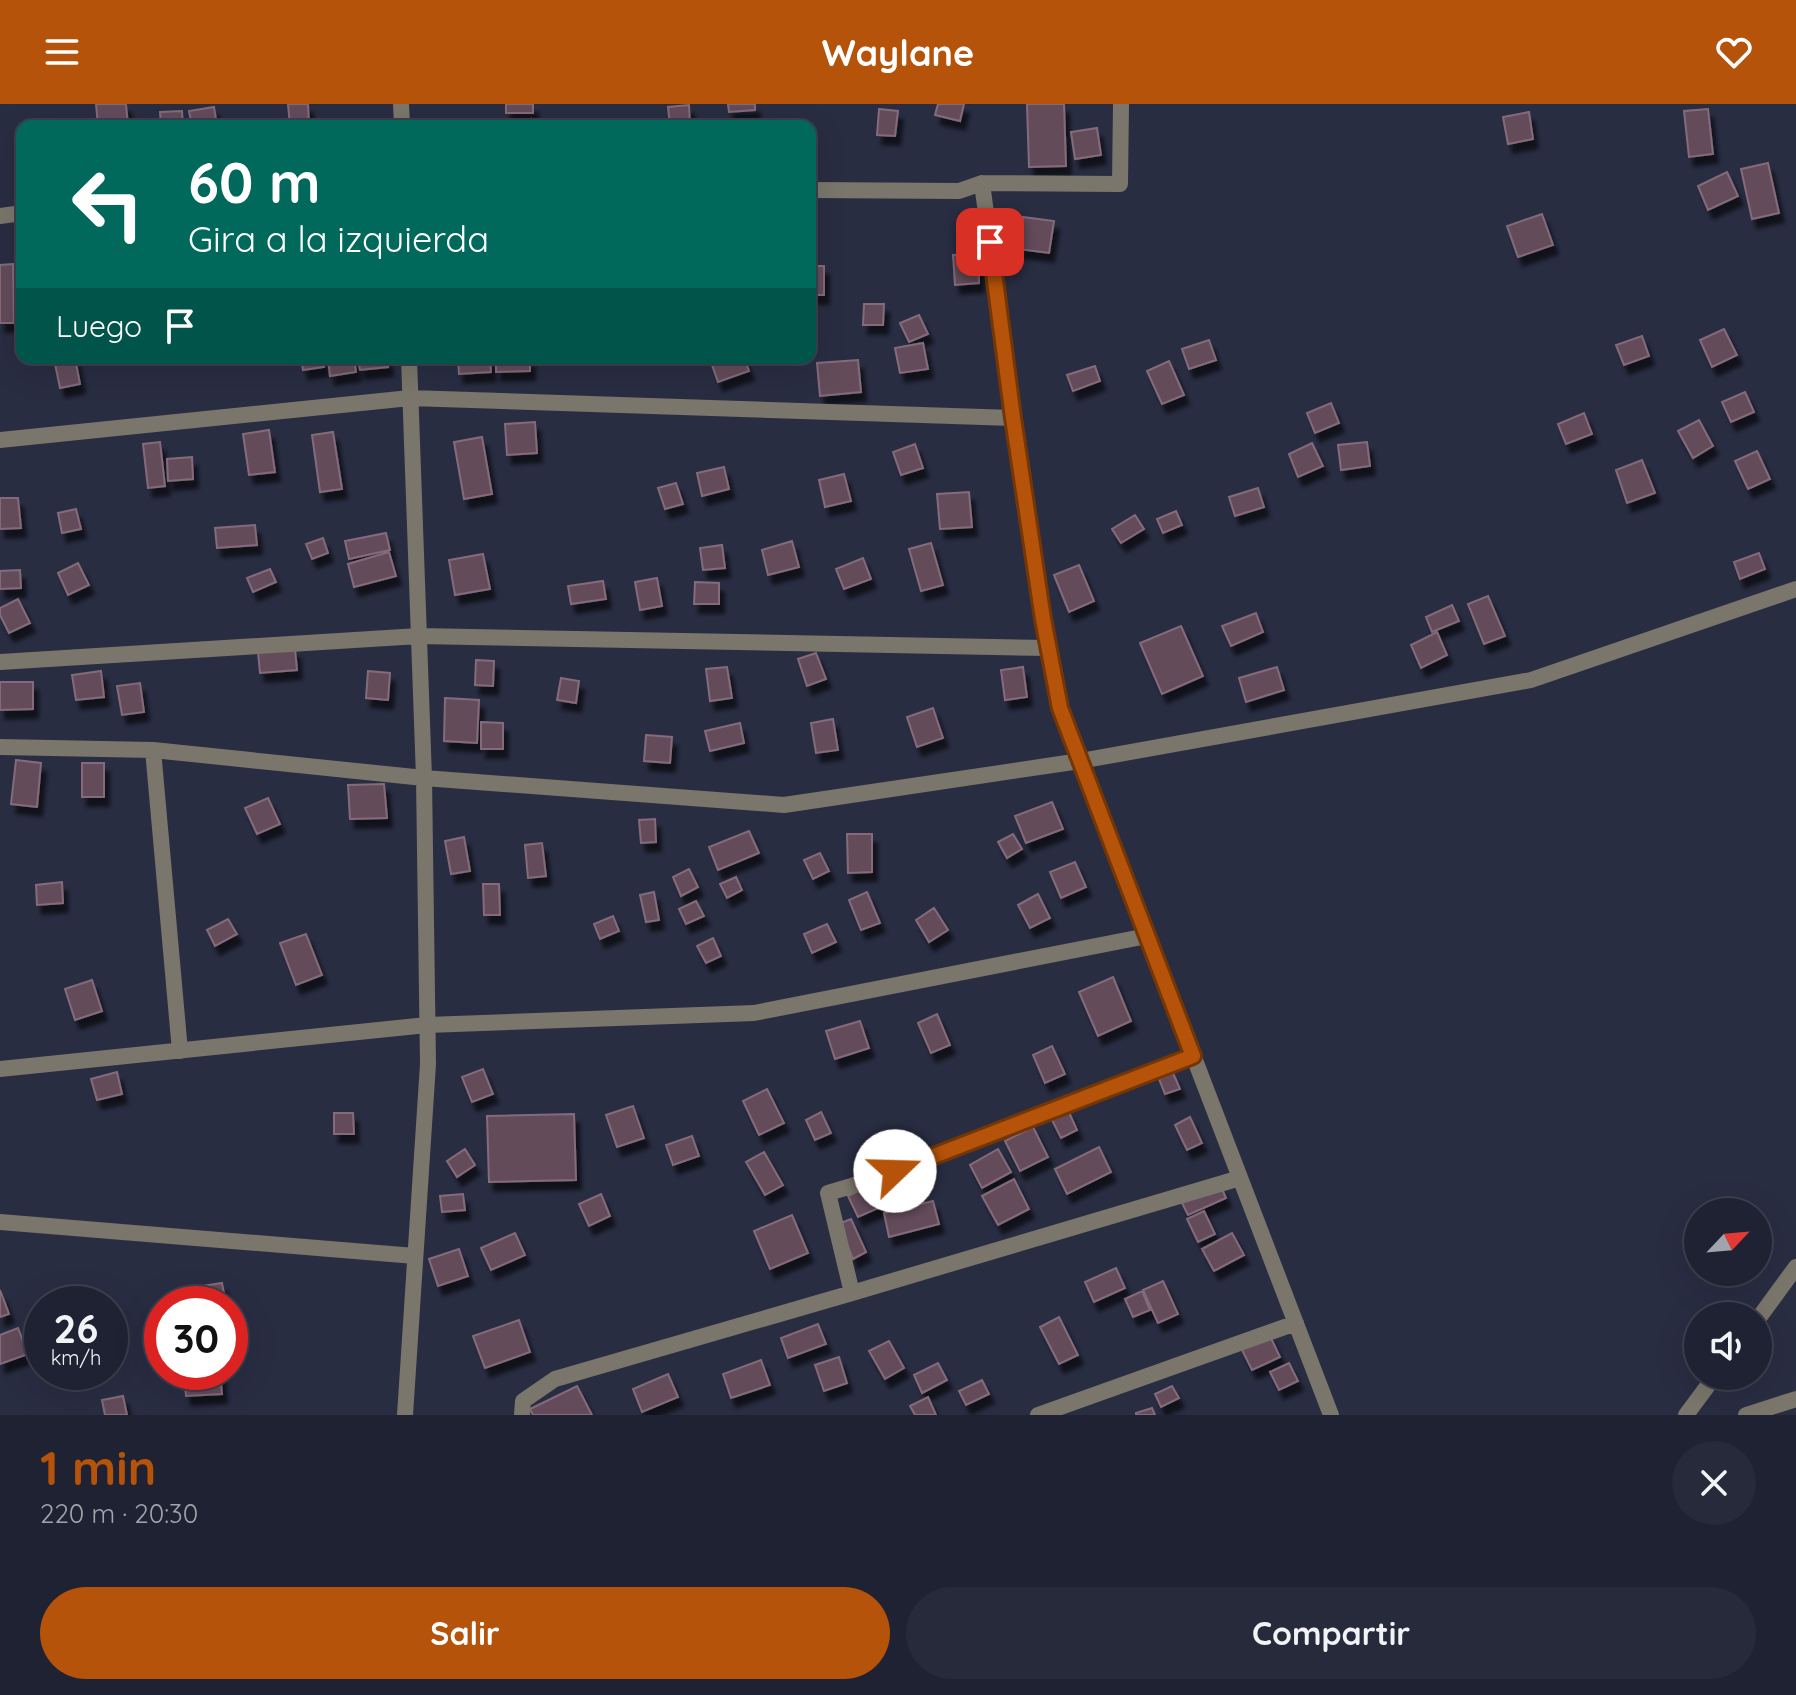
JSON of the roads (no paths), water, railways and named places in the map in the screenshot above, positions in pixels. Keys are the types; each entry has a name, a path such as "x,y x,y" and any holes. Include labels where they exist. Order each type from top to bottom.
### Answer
{"street":[{"path":"816,190 959,191 982,183 1120,184 1121,104"},
{"path":"982,183 1013,418 1060,708 1331,1415"},
{"path":"405,1415 428,1064 424,778 409,364"},
{"path":"0,440 410,398 1013,418"},
{"path":"0,747 153,750 424,778 784,805 1080,761 1531,680 1796,589"},
{"path":"0,662 419,636 1048,648"},
{"path":"153,750 180,1051"},
{"path":"0,1069 427,1025 754,1013 1147,936"},
{"path":"852,1293 828,1193 865,1182 1193,1056"},
{"path":"522,1415 523,1401 555,1379 1240,1178"},
{"path":"0,1222 415,1256"},
{"path":"1770,1302 1796,1267"},
{"path":"1038,1415 1296,1323"},
{"path":"1686,1415 1705,1390"},
{"path":"1746,1415 1796,1399"}]}
